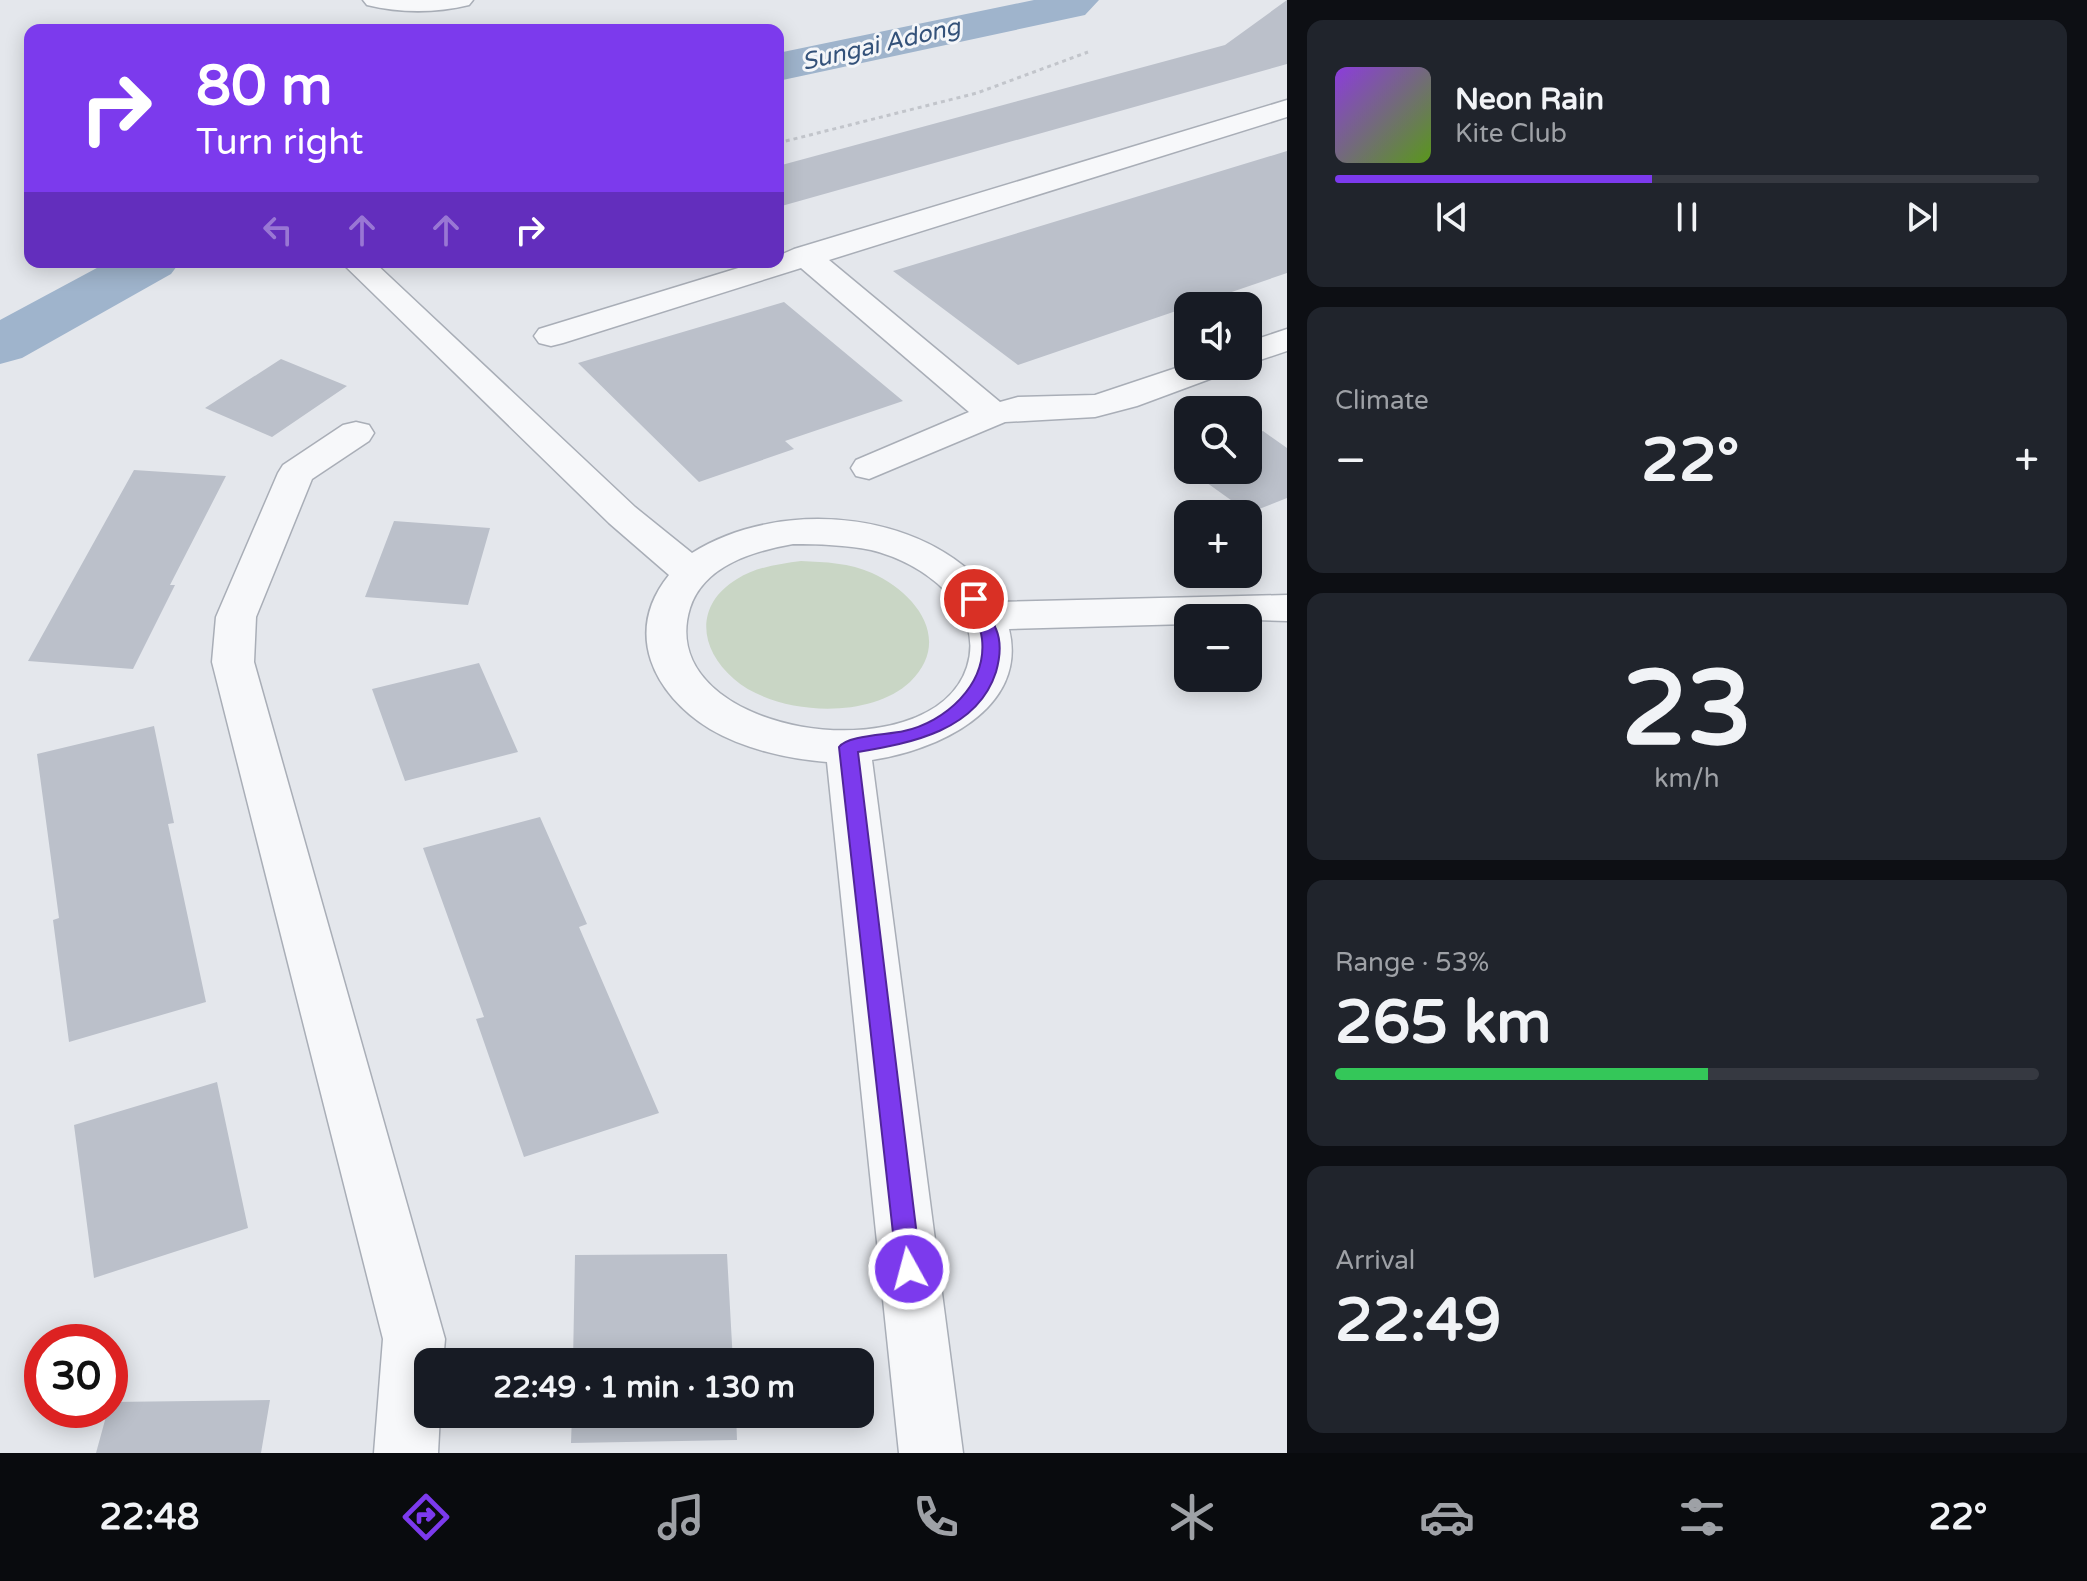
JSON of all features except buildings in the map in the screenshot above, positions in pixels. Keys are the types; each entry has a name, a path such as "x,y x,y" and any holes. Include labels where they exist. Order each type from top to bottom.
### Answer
{"street":[{"path":"375,0 411,5 461,0"},
{"path":"784,263 1287,108"},
{"path":"805,256 993,414"},
{"path":"362,268 622,515 691,573"},
{"path":"551,336 767,268"},
{"path":"1262,349 1287,339"},
{"path":"869,468 993,414 1018,408 1095,406 1125,399 1176,380"},
{"path":"356,433 296,473 236,617 233,662 414,1339 406,1453"},
{"path":"793,532 845,533 897,545 941,567 974,599 985,616 991,646 986,676 975,695 958,712 936,726 909,737 848,747 812,745 767,735 718,713 695,695 673,664 664,631 667,610 676,590 691,573 706,560 746,541 793,532"},
{"path":"985,616 1287,608"},
{"path":"848,747 931,1453"}],"path":[{"path":"784,141 977,93 1088,52"}],"green space":[{"path":"801,561 855,567 872,573 903,593 915,605 924,619 928,650 923,666 910,682 892,695 871,703 822,709 773,700 752,691 722,667 708,641 706,628 713,601 744,575"}],"waterway":[{"name":"Sungai Adong","path":"784,66 1069,6 1077,0"},
{"name":"Sungai Adong","path":"0,345 140,268"}],"route":[{"path":"909,1269 848,747 880,744 936,726 958,712 975,695 986,676 991,657 991,636 985,616 974,599"}]}
